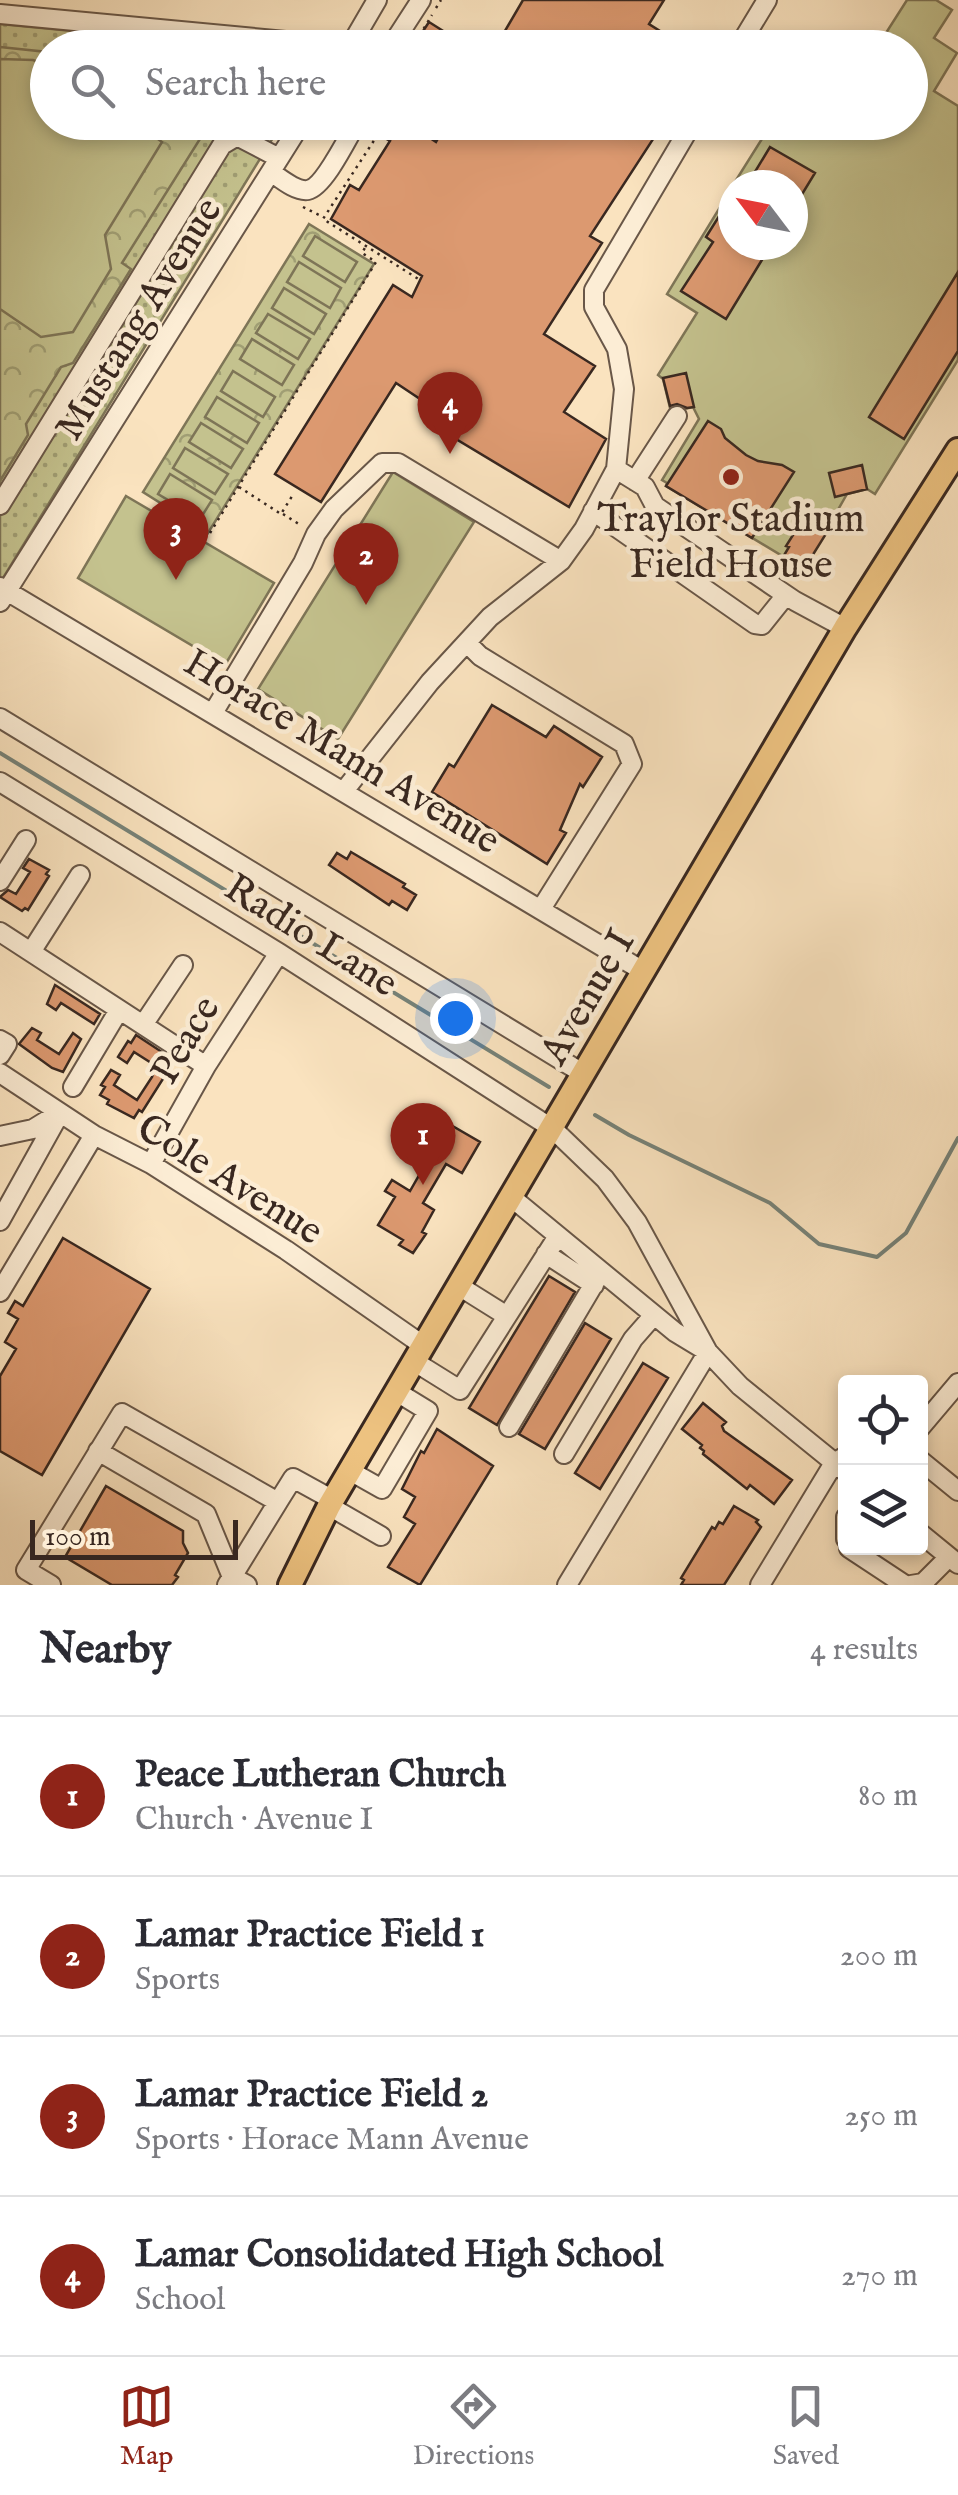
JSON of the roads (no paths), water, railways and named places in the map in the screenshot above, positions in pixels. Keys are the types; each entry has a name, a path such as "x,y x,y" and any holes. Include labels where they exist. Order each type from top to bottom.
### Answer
{"main road":[{"name":"Avenue I","path":"290,1585 331,1503 643,971 845,628 958,450"}],"street":[{"path":"359,30 377,0"},
{"path":"402,30 421,0"},
{"path":"748,30 766,0"},
{"path":"0,14 169,30"},
{"path":"0,504 222,145 230,140"},
{"path":"242,140 298,189 309,190 320,183 345,140"},
{"name":"Mustang Avenue","path":"2,593 291,140"},
{"path":"344,791 430,682 490,617 561,561 616,469 624,389 617,350 594,307 594,290 682,140"},
{"path":"635,481 678,416"},
{"path":"213,712 303,563 316,534 334,509 382,463 398,463 561,561"},
{"path":"616,469 645,487 655,506 790,598 845,628"},
{"path":"593,511 755,624 769,620 790,598"},
{"name":"Horace Mann Avenue","path":"2,593 213,712 643,971"},
{"path":"467,643 480,656 624,744 632,764 541,910"},
{"path":"0,718 584,1074"},
{"name":"Radio Lane","path":"0,782 279,953 553,1128 605,1178 638,1222 708,1352 740,1386 838,1461"},
{"path":"0,881 26,840"},
{"path":"31,952 80,874"},
{"path":"0,932 206,1066"},
{"name":"Peace","path":"151,1164 206,1066 279,953"},
{"path":"143,1026 183,966"},
{"path":"72,1087 119,1010"},
{"path":"0,1040 6,1044 0,1055"},
{"name":"Cole Avenue","path":"0,1073 94,1135 151,1164 286,1250 460,1390 507,1316"},
{"path":"0,1136 33,1129 60,1113"},
{"path":"0,1221 60,1113"},
{"path":"0,1292 94,1135"},
{"path":"511,1197 558,1236 598,1278"},
{"path":"459,1286 507,1316 558,1236"},
{"path":"546,1254 598,1278 708,1352 566,1585"},
{"path":"509,1427 598,1278"},
{"path":"564,1454 633,1339 654,1314"},
{"path":"928,1419 958,1383"},
{"path":"350,1470 382,1489 392,1473 428,1411 396,1392"},
{"path":"51,1585 26,1570 122,1413 278,1502"},
{"path":"98,1451 206,1514 236,1582"},
{"path":"760,1585 841,1465"},
{"path":"926,1465 958,1490"},
{"path":"236,1582 293,1478 381,1536"},
{"path":"860,1555 908,1585 923,1583 954,1561 928,1540"}],"waterway":[{"path":"0,753 549,1087"},
{"path":"595,1115 770,1203 819,1244 877,1257 906,1233 958,1138"}],"place":[{"name":"Lamar Consolidated High School","path":"450,454"},
{"name":"Traylor Stadium Field House","path":"731,477"},
{"name":"Lamar Practice Field 2","path":"176,580"},
{"name":"Lamar Practice Field 1","path":"366,605"},
{"name":"Peace Lutheran Church","path":"423,1185"}]}
